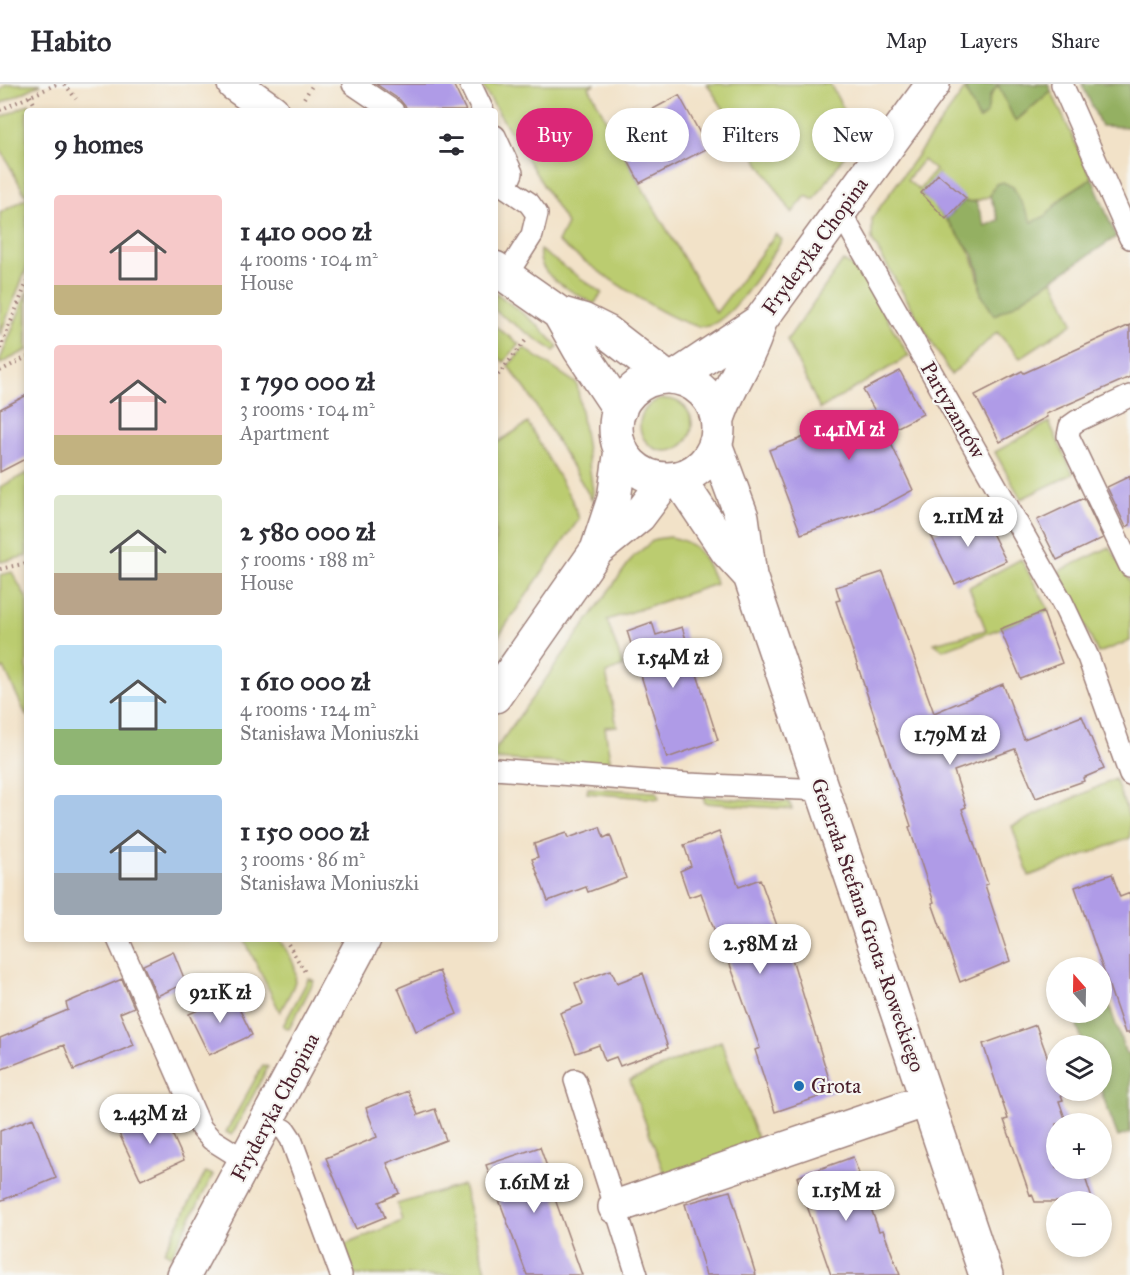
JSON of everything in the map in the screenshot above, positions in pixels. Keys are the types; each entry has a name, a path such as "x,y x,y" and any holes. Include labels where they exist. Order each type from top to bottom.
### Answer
{"street":[{"name":"Fryderyka Chopina","path":"760,321 933,84"},
{"path":"242,86 268,108"},
{"path":"501,272 559,313 583,320 607,332 670,376 702,391 712,403 717,431 742,517 750,576"},
{"path":"559,313 580,350 620,410"},
{"path":"597,550 614,499 621,449 616,429 620,410 631,392 640,384 670,376 760,321"},
{"path":"498,692 597,550 639,516 672,479 695,471 704,464 717,431 725,395 752,345 760,321"},
{"path":"621,449 633,465 644,473 672,479 727,551 750,576"},
{"name":"Generała Stefana Grota-Roweckiego","path":"750,576 986,1275"},
{"name":"Fryderyka Chopina","path":"184,1275 362,942"},
{"path":"615,1207 927,1100"}],"lane":[{"path":"353,84 389,108"},
{"path":"470,84 482,108"},
{"path":"1062,84 1130,238"},
{"path":"498,143 512,173 500,184 529,203 537,214 532,235 501,272"},
{"name":"Partyzantów","path":"841,213 1062,602 1088,657 1130,775"},
{"path":"1130,396 1072,424 1068,436 1130,566"},
{"path":"498,769 688,784 823,790"},
{"path":"119,942 201,1128 211,1139 246,1161"},
{"path":"575,1080 637,1275"},
{"path":"268,1121 285,1130 291,1139 341,1275"}],"path":[{"path":"0,110 57,84"},
{"path":"65,84 76,99"},
{"path":"30,96 36,108"},
{"path":"0,349 24,289"},
{"path":"498,375 526,340"},
{"path":"0,371 24,359"},
{"path":"0,569 24,564"},
{"path":"287,942 305,972"}],"green space":[{"path":"7,84 41,84 0,104 0,90"},
{"path":"481,84 594,84 589,87 605,117 605,162 628,162 716,313 776,234 782,240 749,289 718,321 708,326 695,325 677,319 632,294 558,242 567,224 529,162 593,162 593,108 516,108 516,141 498,108 496,108"},
{"path":"707,84 830,84 843,108 812,108 812,162 840,162 814,200 806,196 792,213 758,162 800,162 800,108 723,108"},
{"path":"968,84 1048,84 1051,91 1015,121 998,85 990,96 987,113 979,120 965,89"},
{"path":"1082,84 1130,84 1130,127 1101,126"},
{"path":"998,85 1016,121 1051,91 1092,178 1065,195 1046,216 1032,223 1013,187 993,189 990,196 973,202 966,201 953,190 935,207 967,246 976,267 981,294 1009,308 1053,279 1073,323 1020,358 997,332 951,375 872,240 872,218 965,89 979,119","holes":["923,160 935,170 919,190 907,180","938,174 933,203 921,194"]},
{"path":"29,104 31,108 24,108 24,192 0,148 0,118"},
{"path":"1092,178 1116,237 1009,308 994,315 981,294 979,272 973,254 946,219 964,201 976,202 985,226 999,220 990,196 996,184 1003,182 1013,187 1032,222 1046,216 1065,195"},
{"path":"24,200 24,275 0,335 0,213"},
{"path":"540,250 602,293 594,304 567,289 550,276 540,260"},
{"path":"843,261 858,269 909,356 820,409 787,340"},
{"path":"498,294 540,327 558,347 554,351 498,313"},
{"path":"24,300 24,352 0,364"},
{"path":"498,328 519,344 504,362 498,357"},
{"path":"524,348 577,384 593,491 592,500 527,391 508,366"},
{"path":"661,399 671,399 685,406 692,425 685,444 671,451 661,451 651,447 644,440 640,430 640,420 644,410 651,403"},
{"path":"1049,422 1073,474 1021,499 995,452"},
{"path":"528,423 572,500 579,519 498,637 498,442"},
{"path":"24,475 24,557 0,562 0,487"},
{"path":"670,537 689,543 696,548 705,560 716,584 607,620 623,666 606,673 617,726 605,727 611,766 498,759 498,746 633,557 655,539"},
{"path":"1110,547 1130,582 1130,641 1098,653 1059,571"},
{"path":"1021,559 1049,610 943,650 934,643 986,630 969,587"},
{"path":"12,572 24,594 24,711 4,668 0,670 0,575"},
{"path":"1115,779 1130,819 1130,838 1029,876 1012,826"},
{"path":"588,788 657,792 659,799 587,793"},
{"path":"703,797 789,802 792,809 705,803"},
{"path":"245,942 282,942 292,961 295,968 295,983 280,1012"},
{"path":"309,978 314,981 289,1029 283,1026"},
{"path":"1112,1013 1126,1054 1130,1053 1130,1133 1118,1137 1112,1121 1112,1113 1109,1113 1105,1101 1112,1101 1112,1035 1080,1035 1076,1023 1112,1023"},
{"path":"721,1041 761,1149 667,1181 630,1081"},
{"path":"263,1065 268,1067 232,1135 226,1132"},
{"path":"206,1172 213,1175 171,1256 164,1251"},
{"path":"463,1185 487,1275 354,1275 344,1245 402,1221 397,1204"}],"building":[{"path":"376,84 453,84 465,108 407,108 400,100"},
{"path":"679,95 686,108 655,108"},
{"path":"689,113 701,135 701,152 689,158"},
{"path":"629,162 681,162 640,183"},
{"path":"938,174 966,198 946,219 921,193"},
{"path":"1130,325 1130,377 1046,414 1047,417 1000,442 975,395 1022,371 1024,373"},
{"path":"900,371 923,414 886,433 913,490 883,506 801,534 769,450 875,411 863,390"},
{"path":"24,397 24,460 0,472 0,409"},
{"path":"1130,476 1130,525 1126,527 1107,487"},
{"path":"1084,498 1103,538 1057,560 1037,520"},
{"path":"981,511 1006,561 955,584 931,535"},
{"path":"883,572 934,713 1003,684 1024,739 1082,716 1104,769 1083,778 1084,781 1036,798 1015,749 954,771 966,807 962,809 988,884 985,885 1010,961 960,982 932,903 934,902 909,827 911,826 836,601 840,600 836,587"},
{"path":"1043,612 1062,663 1021,679 1000,629"},
{"path":"652,622 656,635 682,627 718,740 667,758 627,631"},
{"path":"600,827 604,838 610,835 626,878 588,892 586,887 548,901 532,859 538,857 534,844 566,833 568,838"},
{"path":"719,832 739,887 760,879 787,953 790,952 833,1092 775,1112 755,1050 760,1048 728,959 725,960 701,893 689,897 680,871 691,866 684,845"},
{"path":"1112,874 1120,897 1130,893 1130,1033 1125,1033 1112,995 1112,957 1099,957 1075,887"},
{"path":"173,951 186,983 157,996 143,965"},
{"path":"611,970 617,983 643,973 668,1048 620,1066 616,1057 605,1061 599,1045 576,1053 560,1013 583,1004 575,983"},
{"path":"439,971 457,1014 416,1031 398,988"},
{"path":"122,979 134,1007 120,1013 134,1045 74,1070 64,1045 0,1070 0,1038 68,1010 66,1003"},
{"path":"232,994 252,1035 209,1055 189,1014"},
{"path":"1036,1025 1046,1053 1046,1101 1059,1101 1063,1113 1046,1113 1046,1179 1086,1179 1089,1191 1046,1191 1046,1202 1035,1202 1032,1194 1030,1195 1004,1120 1008,1119 983,1044"},
{"path":"408,1091 418,1115 435,1109 446,1140 387,1163 399,1193 379,1202 385,1217 356,1229 326,1158 377,1137 366,1108"},
{"path":"146,1113 150,1122 164,1116 184,1160 141,1180 116,1127"},
{"path":"33,1118 56,1178 0,1201 0,1131"},
{"path":"540,1147 558,1198 555,1199 582,1275 527,1275 486,1165"},
{"path":"853,1157 879,1231 883,1230 900,1275 831,1275 797,1177"},
{"path":"730,1191 756,1275 706,1275 685,1204"}],"place":[{"name":"Grota","path":"799,1086"}]}
